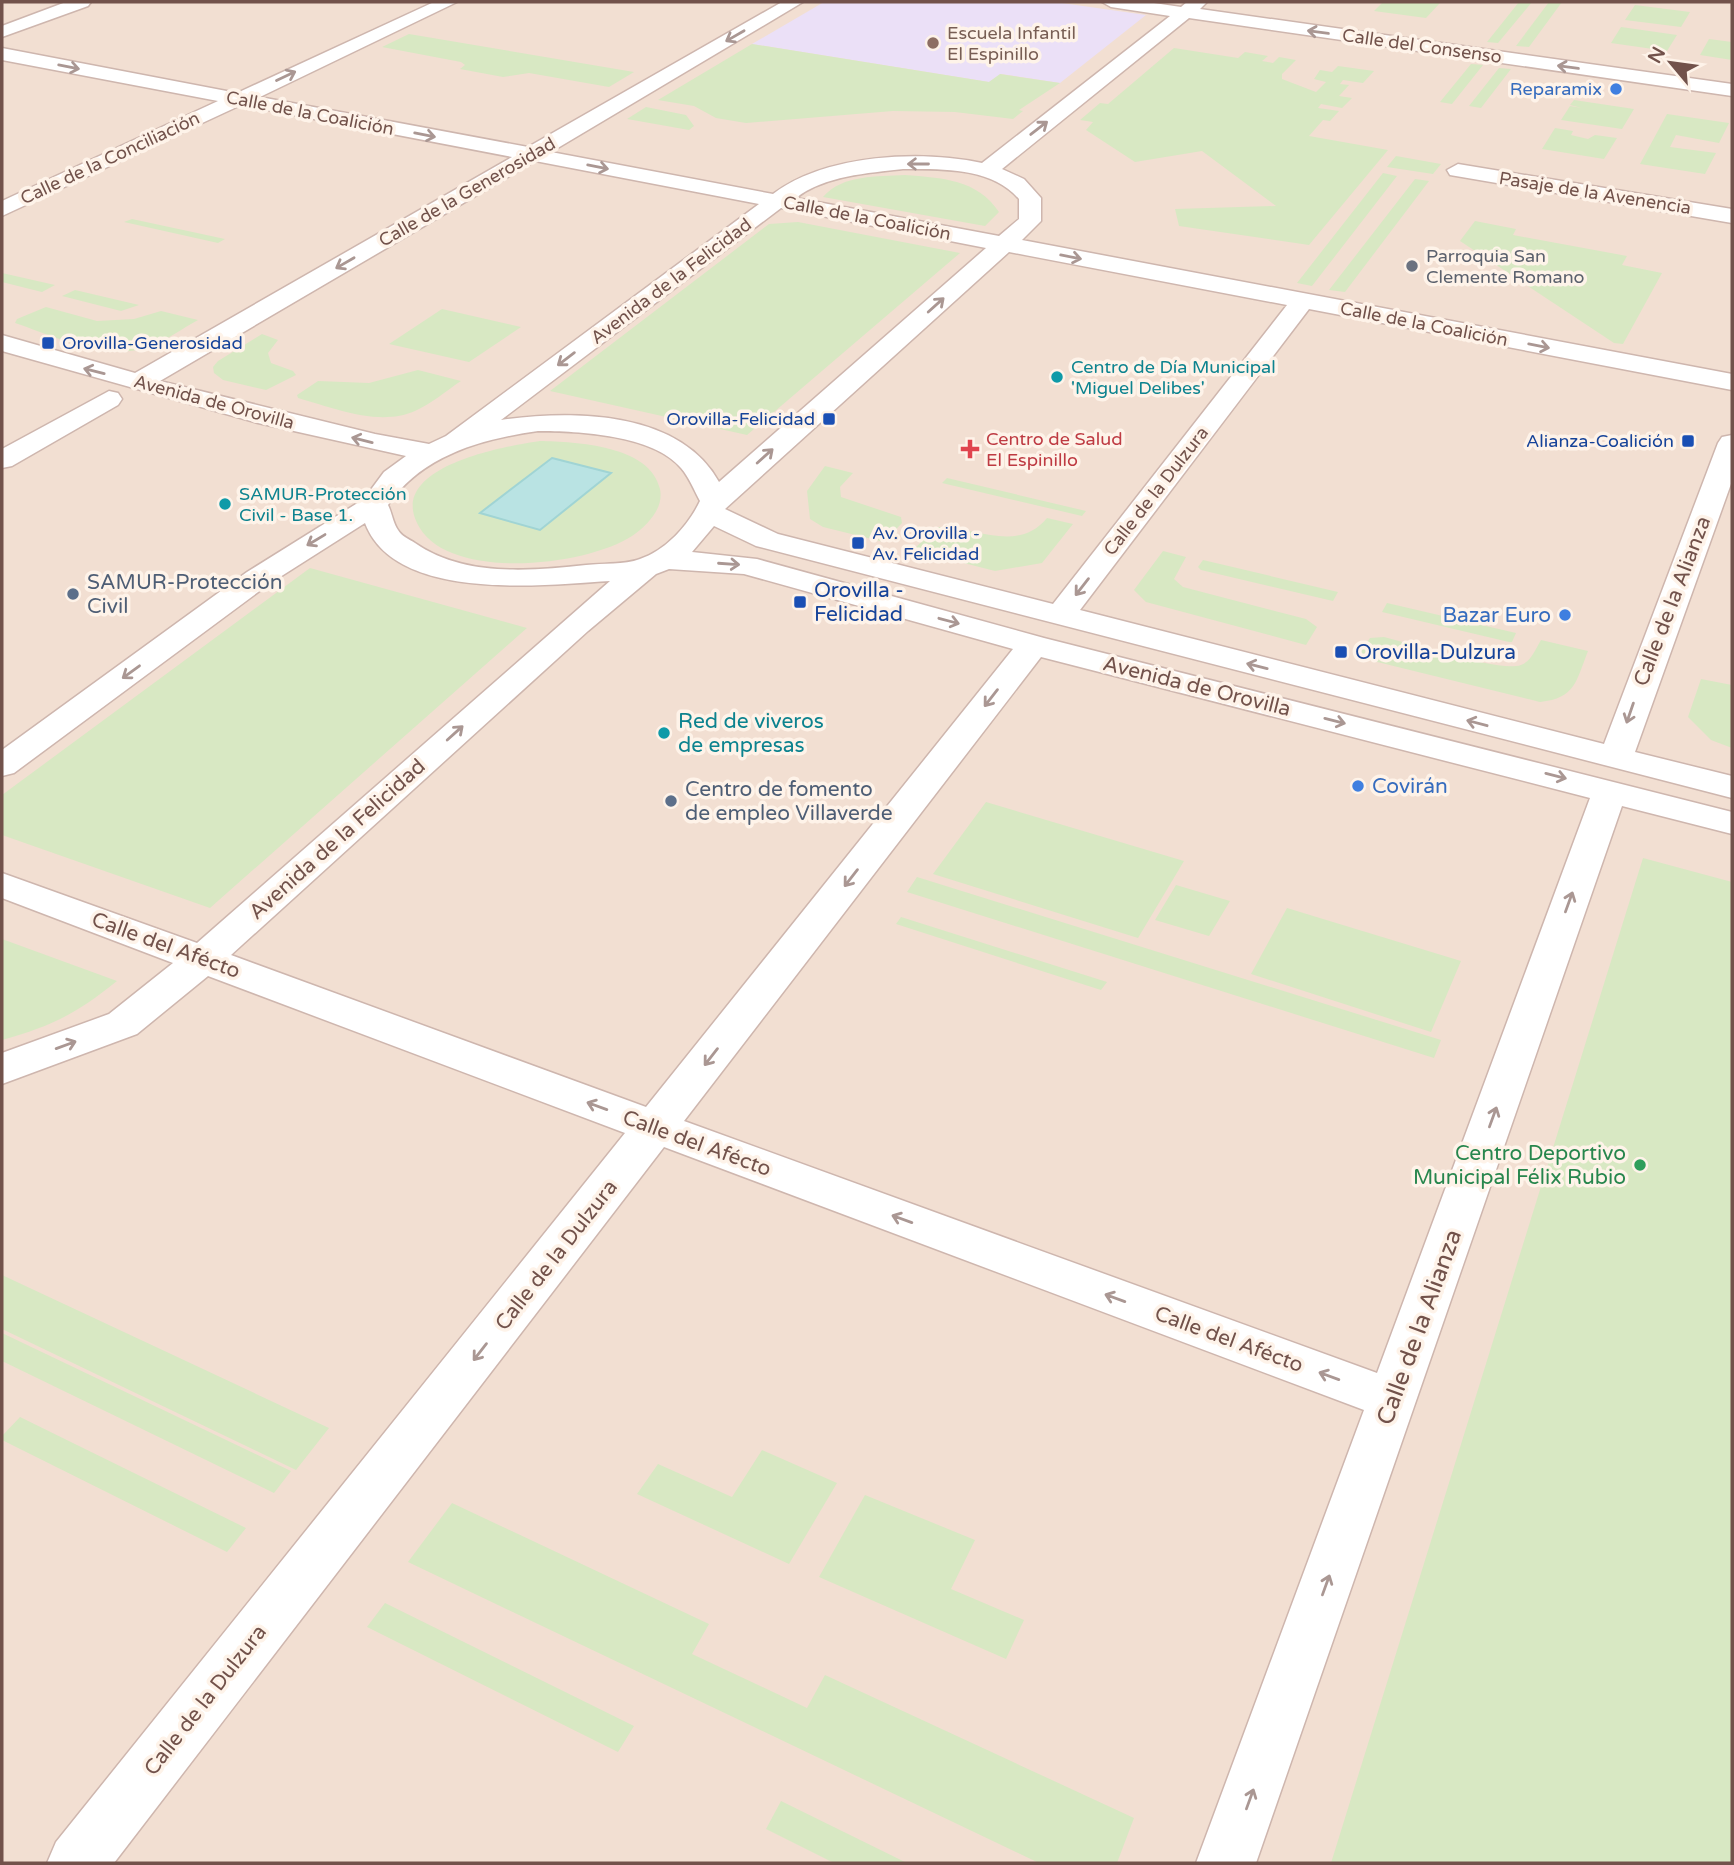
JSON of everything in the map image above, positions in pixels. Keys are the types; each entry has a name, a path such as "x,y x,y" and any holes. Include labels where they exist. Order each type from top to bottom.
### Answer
{"street":[{"path":"2,32 82,2"},
{"name":"Calle de la Conciliación","path":"2,209 448,2"},
{"name":"Calle de la Generosidad","path":"139,382 794,2"},
{"name":"Calle del Consenso","path":"1111,2 1192,7 1732,90"},
{"path":"986,170 1192,7"},
{"name":"Calle de la Coalición","path":"2,54 1732,382"},
{"name":"Avenida de la Felicidad","path":"2,1069 123,1024 203,959 577,624 699,527 712,507 1030,221 1030,198 1013,181 986,170 914,164 853,169 796,187 457,440"},
{"name":"Pasaje de la Avenencia","path":"1458,170 1732,216"},
{"name":"Calle de la Dulzura","path":"77,1863 1303,301"},
{"name":"Avenida de Orovilla","path":"2,343 373,443 429,452"},
{"name":"Avenida de Orovilla","path":"40,381 374,470"},
{"path":"2,460 109,399"},
{"path":"2,766 258,578 374,505 374,470 457,440 513,426 568,422 637,434 688,458 712,507"},
{"name":"Calle de la Alianza","path":"1226,1863 1732,443"},
{"name":"Avenida de Orovilla","path":"374,505 386,537 433,566 459,573 535,580 653,563 746,565 1046,630 1612,774 1732,823"},
{"name":"Avenida de Orovilla","path":"712,507 767,540 1046,630"},
{"name":"Avenida de Orovilla","path":"1612,774 1732,787"},
{"name":"Calle del Afécto","path":"2,884 1393,1400"}],"shaded area":[{"path":"2,2 1732,2 1732,1863 2,1863"},
{"name":"Escuela Infantil El Espinillo","path":"824,2 1055,2 1146,15 1060,83 1001,74 989,82 752,44"}],"green space":[{"path":"1383,2 1440,3 1426,18 1374,11"},
{"path":"1519,2 1532,2 1498,43 1487,42"},
{"path":"1549,2 1562,2 1529,47 1516,46"},
{"path":"1635,5 1690,12 1681,27 1625,20"},
{"path":"1621,27 1677,35 1667,51 1611,43"},
{"path":"409,34 634,72 609,87 529,73 503,77 460,69 465,65 461,62 382,47"},
{"path":"1709,39 1732,42 1732,60 1700,55"},
{"path":"752,44 989,82 1000,74 1060,83 1019,110 1023,111 1013,119 955,112 893,111 746,123 716,118 694,106 658,100"},
{"path":"1174,48 1238,58 1245,52 1268,56 1262,61 1273,63 1279,57 1296,60 1282,74 1282,79 1316,92 1326,82 1314,79 1320,70 1332,72 1338,66 1374,71 1363,83 1343,80 1340,84 1349,85 1339,96 1352,98 1342,108 1321,104 1318,108 1339,111 1330,121 1323,120 1309,136 1388,150 1309,245 1179,226 1175,209 1276,206 1202,151 1135,162 1086,130 1093,122 1080,120 1100,103 1108,104"},
{"path":"1471,64 1483,65 1452,104 1440,102"},
{"path":"1499,68 1511,69 1481,108 1469,106"},
{"path":"1574,100 1634,109 1622,129 1561,120 1570,106 1582,108 1570,105"},
{"path":"646,107 686,115 694,126 689,130 627,119"},
{"path":"1667,114 1729,123 1719,143 1676,135 1670,147 1716,153 1705,174 1640,164"},
{"path":"1555,128 1573,131 1571,135 1588,139 1595,135 1617,138 1604,159 1542,149"},
{"path":"1396,156 1441,164 1433,174 1387,167"},
{"path":"1383,173 1397,176 1312,286 1297,283"},
{"path":"905,175 958,182 980,193 999,212 985,226 823,197 850,180"},
{"path":"1415,179 1429,181 1345,292 1329,290"},
{"path":"132,219 225,239 218,243 124,222"},
{"path":"1475,221 1516,229 1513,235 1627,256 1622,265 1662,273 1623,344 1614,343 1460,241"},
{"path":"798,222 960,253 747,435 550,391 769,224"},
{"path":"2,273 55,285 42,292 2,282"},
{"path":"75,290 139,305 121,311 62,296"},
{"path":"46,307 97,321 134,319 161,311 198,320 151,346 117,352 82,346 15,323 17,319"},
{"path":"442,309 521,327 469,362 389,344"},
{"path":"262,334 278,340 268,353 271,363 293,371 296,375 266,390 223,380 214,373 213,367 218,361"},
{"path":"418,370 461,381 415,411 387,417 341,411 298,398 297,395 318,381 369,383"},
{"path":"540,441 610,449 642,463 653,474 660,489 660,503 654,516 632,536 611,547 552,561 485,561 456,555 432,542 417,523 413,503 420,487 435,473 455,462 502,448"},
{"path":"825,466 853,473 840,487 841,497 901,517 902,523 884,542 823,527 810,519 807,491"},
{"path":"947,478 1086,511 1082,516 942,483"},
{"path":"1047,518 1073,524 1042,563 995,571 913,550 937,527 1009,536 1035,529"},
{"path":"1163,551 1186,557 1174,579 1183,587 1306,619 1317,627 1306,645 1146,602 1134,590"},
{"path":"1203,560 1338,592 1333,601 1201,570 1198,567"},
{"path":"310,568 527,628 210,908 2,835 2,795"},
{"path":"1387,603 1516,633 1512,642 1509,642 1382,612"},
{"path":"1384,637 1470,660 1504,666 1525,663 1541,640 1588,651 1577,679 1568,692 1561,697 1540,702 1357,657 1370,638"},
{"path":"1701,679 1732,685 1732,748 1711,740 1688,717"},
{"path":"986,802 1184,861 1138,938 933,874"},
{"name":"Centro Deportivo Municipal Félix Rubio","path":"1643,858 1732,882 1732,1863 1331,1863"},
{"path":"917,877 1441,1040 1434,1058 907,892"},
{"path":"1176,885 1230,901 1209,936 1155,920"},
{"path":"1287,908 1461,961 1431,1032 1251,974"},
{"path":"901,917 1107,982 1101,990 896,924"},
{"path":"2,939 117,981 63,1018 2,1040"},
{"path":"2,1275 329,1428 296,1470 2,1329"},
{"path":"2,1333 291,1471 274,1493 2,1361"},
{"path":"20,1417 246,1528 227,1552 2,1440 2,1436"},
{"path":"762,1450 837,1483 789,1564 637,1494 658,1464 732,1497"},
{"path":"865,1495 975,1540 951,1589 1024,1620 1006,1659 819,1577"},
{"path":"452,1503 709,1624 692,1654 807,1708 825,1675 1134,1818 1117,1863 1039,1863 408,1562"},
{"path":"385,1603 634,1726 618,1752 367,1627"},
{"path":"781,1801 907,1863 834,1863 766,1829"}],"water":[{"path":"552,458 611,473 540,530 480,513"}],"place":[{"name":"Escuela Infantil El Espinillo","path":"933,43"},
{"name":"Reparamix","path":"1616,89"},
{"name":"Parroquia San Clemente Romano","path":"1412,266"},
{"name":"Orovilla-Generosidad","path":"48,343"},
{"name":"Centro de Día Municipal 'Miguel Delibes'","path":"1057,377"},
{"name":"Orovilla-Felicidad","path":"829,419"},
{"name":"Alianza-Coalición","path":"1688,441"},
{"name":"Centro de Salud El Espinillo","path":"970,449"},
{"name":"SAMUR-Protección Civil - Base 1.","path":"225,504"},
{"name":"Av. Orovilla - Av. Felicidad","path":"858,543"},
{"name":"SAMUR-Protección Civil","path":"73,594"},
{"name":"Orovilla - Felicidad","path":"800,602"},
{"name":"Bazar Euro","path":"1565,615"},
{"name":"Orovilla-Dulzura","path":"1341,652"},
{"name":"Red de viveros de empresas","path":"664,733"},
{"name":"Covirán","path":"1358,786"},
{"name":"Centro de fomento de empleo Villaverde","path":"671,801"},
{"name":"Centro Deportivo Municipal Félix Rubio","path":"1640,1165"}]}
